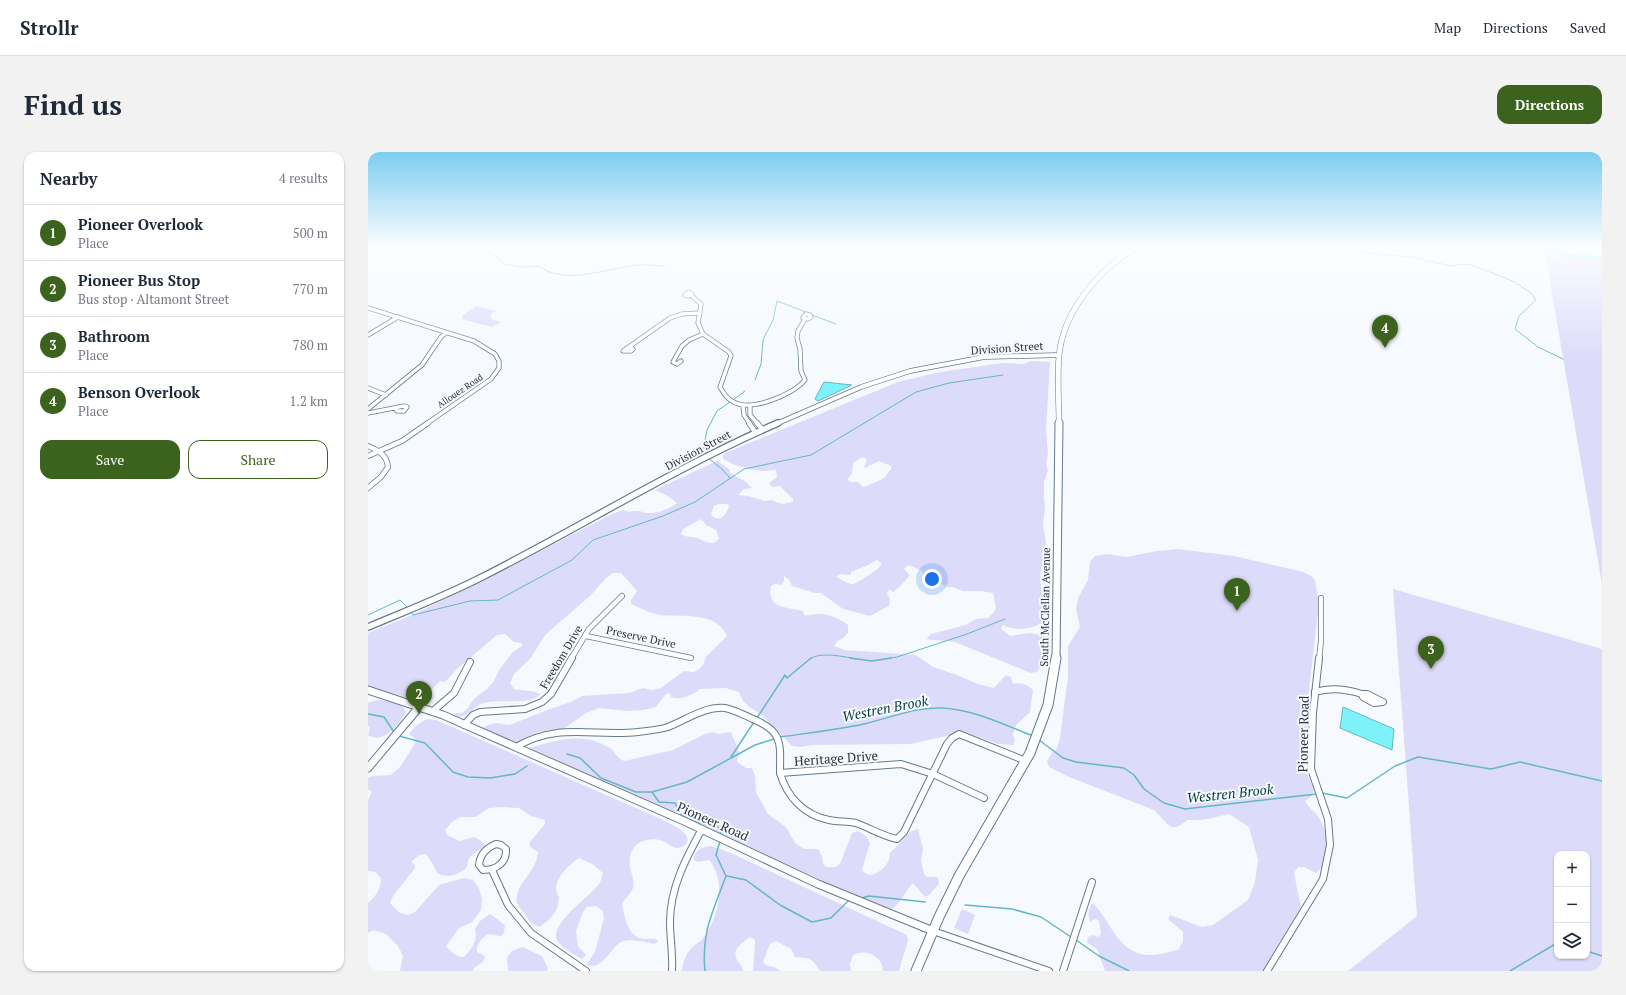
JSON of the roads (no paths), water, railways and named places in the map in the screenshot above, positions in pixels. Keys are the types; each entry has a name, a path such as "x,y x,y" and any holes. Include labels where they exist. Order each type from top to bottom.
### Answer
{"main road":[{"name":"South McClellan Avenue","path":"916,971 965,864 1026,761 1046,714 1052,687 1057,651 1059,355 1066,326 1083,297 1093,285"}],"street":[{"path":"691,295 701,304 698,323 703,334 729,352 732,356 720,387 726,397 743,406 750,406 775,398 800,387 805,380 801,371 800,349 796,338 805,319"},
{"name":"Allouez Road","path":"368,308 474,341 495,354 499,361 499,368 491,379 402,441 380,451"},
{"path":"630,347 670,318 682,314 700,313"},
{"path":"368,335 398,318"},
{"path":"368,409 422,365 441,337 446,333"},
{"path":"676,359 681,347 693,338 703,334"},
{"name":"Division Street","path":"368,627 431,601 482,577 714,452 755,432 861,387 910,371 984,357 1059,355"},
{"path":"368,388 386,395"},
{"path":"743,406 744,415 755,432"},
{"path":"750,406 750,415 762,429"},
{"path":"368,414 395,408"},
{"path":"368,446 380,451 386,459 388,467 381,477 368,488"},
{"path":"368,456 380,451"},
{"name":"Freedom Drive","path":"464,724 480,712 526,710 543,702 551,694 586,636 589,628 622,596"},
{"name":"Pioneer Road","path":"1267,971 1323,879 1330,844 1328,819 1312,769 1313,713 1321,640 1321,598"},
{"name":"Preserve Drive","path":"586,636 691,658"},
{"path":"433,711 454,693 459,686 470,662"},
{"path":"1315,692 1334,688 1362,694"},
{"name":"Pioneer Road","path":"368,690 420,706 464,724 702,829 825,886 933,931 1049,971"},
{"path":"369,765 420,706"},
{"name":"Heritage Drive","path":"516,747 525,740 560,732 577,731 630,733 665,728 703,712 720,707 728,708 766,725 774,731 779,745 780,772 901,764 932,774 984,798"},
{"path":"780,772 782,783 788,795 799,805 813,814 827,820 854,823 888,838 897,839 904,832 947,744 952,738 959,734 979,740 1026,761"},
{"path":"672,971 673,952 670,924 672,897 685,861 702,829"},
{"path":"501,844 506,848 506,856 501,864 492,870 488,871 480,868 479,861 481,856 488,848 501,844"},
{"path":"492,870 508,905 531,932 586,971"},
{"path":"1063,971 1092,882"}],"water":[{"path":"824,382 852,385 818,401 815,399"},
{"path":"1343,707 1394,729 1392,750 1340,728"}],"waterway":[{"path":"1520,285 1532,294 1536,300 1519,316 1515,329 1538,347 1563,359"},
{"path":"755,380 761,364 763,340 773,320 777,301 806,312"},
{"path":"812,315 836,324"},
{"path":"410,611 413,615 470,601 498,600 572,560 593,540 663,516 695,502 744,469 811,455 916,392 949,383 1003,375"},
{"path":"733,400 745,391"},
{"path":"706,454 703,451 707,430 717,411 730,402"},
{"path":"708,458 722,469 730,478"},
{"path":"368,615 400,600 407,607"},
{"path":"891,658 967,634 1005,619"},
{"path":"810,659 820,655 856,659"},
{"path":"757,718 785,675 787,678 811,658"},
{"path":"850,658 856,659"},
{"path":"856,659 872,661 891,658"},
{"path":"885,659 891,658"},
{"name":"Westren Brook","path":"780,737 854,726 912,711 931,708 964,711 1031,735"},
{"path":"368,714 384,717 394,732"},
{"path":"731,757 754,722"},
{"path":"399,736 425,743 453,772 468,777 490,778 515,774 527,766"},
{"name":"Westren Brook","path":"652,792 687,782 755,745 774,739"},
{"name":"Westren Brook","path":"1039,740 1063,758 1076,762 1124,768 1134,775 1144,789 1164,803 1185,809 1317,794"},
{"path":"567,754 580,758 601,778 636,792 652,792"},
{"name":"Westren Brook","path":"1322,793 1347,798 1395,766 1418,757 1491,769 1520,762 1602,781"},
{"path":"652,792 659,802 675,803 681,814 693,821 718,827 722,836"},
{"path":"705,971 704,957 706,933 726,876 716,855 720,841"},
{"path":"727,876 746,880 780,905 812,922 831,918 848,901"},
{"path":"862,898 869,896 925,902"},
{"path":"965,905 1012,909 1041,917 1071,937"},
{"path":"1076,940 1099,956 1129,971"},
{"path":"1510,971 1554,945"},
{"path":"1590,952 1602,956"}],"place":[{"name":"Benson Overlook","path":"1385,348"},
{"name":"Pioneer Overlook","path":"1237,611"},
{"name":"Bathroom","path":"1431,669"},
{"name":"Pioneer Bus Stop","path":"419,714"}]}
